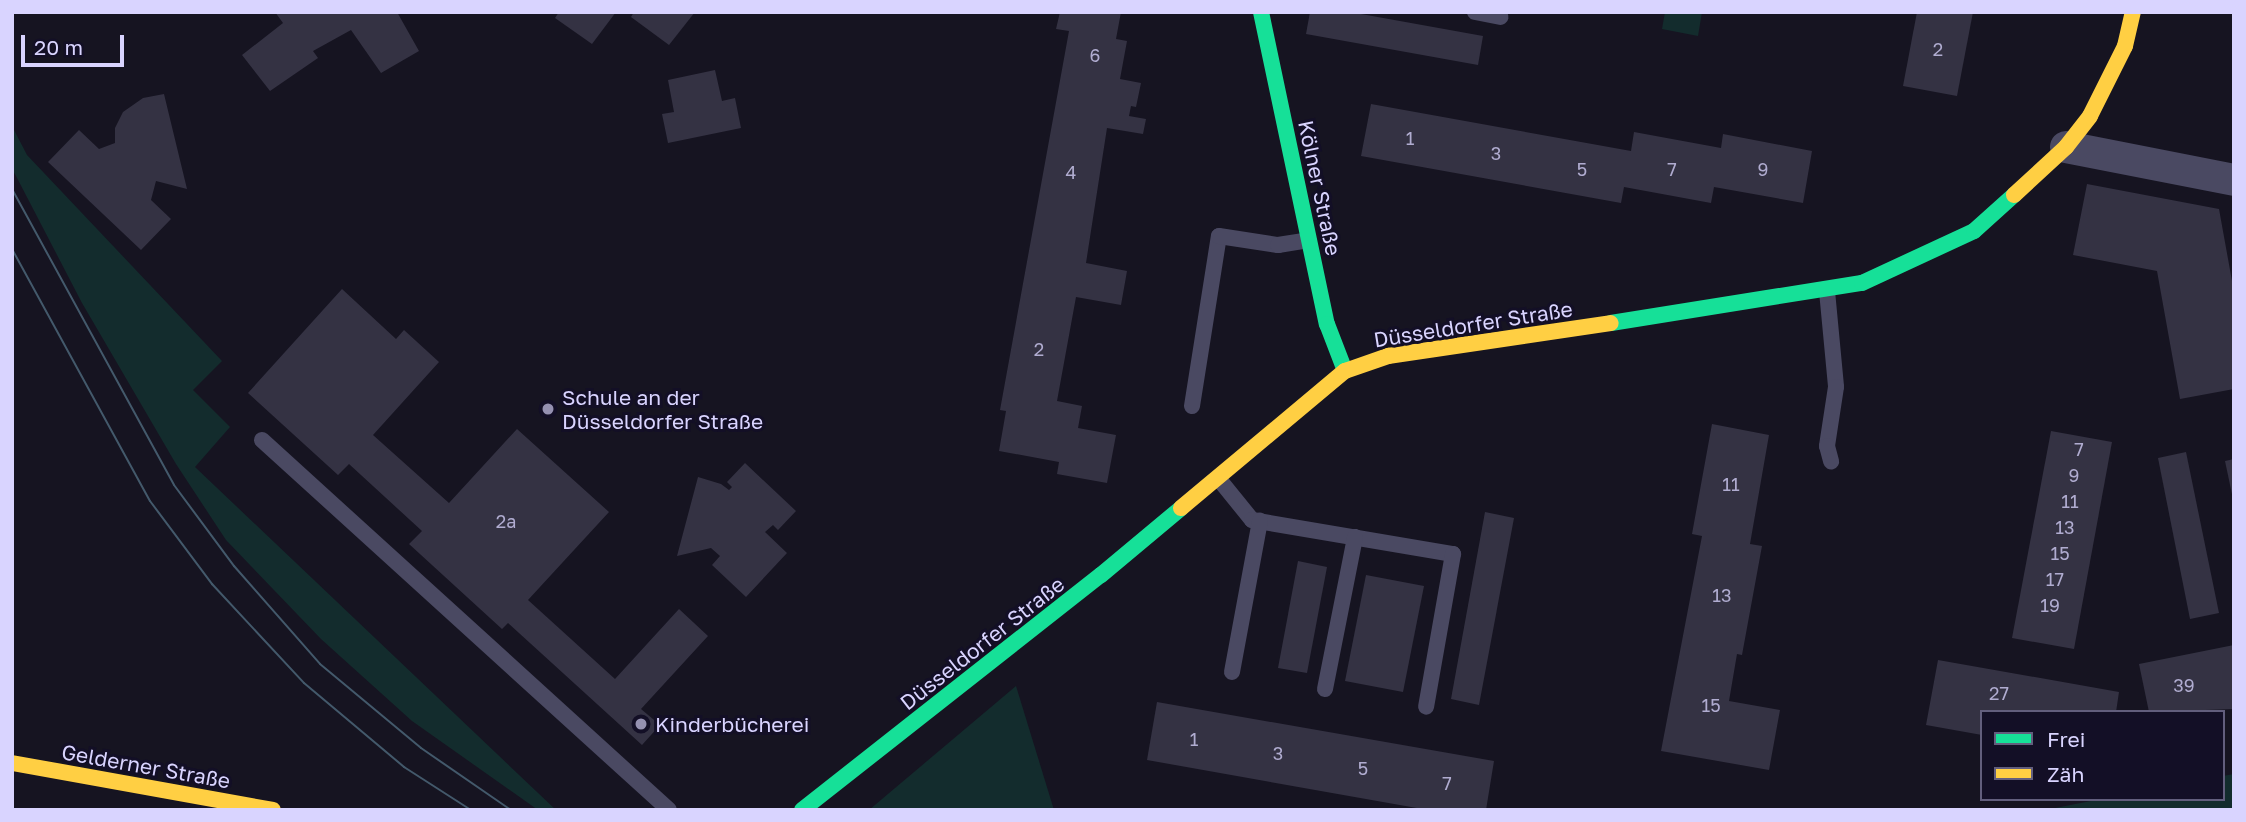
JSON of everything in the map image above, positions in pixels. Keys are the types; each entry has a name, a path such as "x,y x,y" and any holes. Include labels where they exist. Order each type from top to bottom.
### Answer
{"street":[{"name":"Kölner Straße","path":"1261,12 1327,324 1345,371"},
{"name":"Düsseldorfer Straße","path":"802,810 992,662 1345,371 1388,356 1827,291 1862,283 1974,231 2066,147 2096,104 2124,47 2133,12"},
{"path":"2066,147 2234,180"},
{"name":"Gelderner Straße","path":"12,763 273,810"}],"lane":[{"path":"1475,12 1501,17"},
{"path":"1192,406 1219,236 1278,245 1309,240"},
{"path":"1827,291 1836,387 1827,446 1831,461"},
{"path":"262,440 669,810"},
{"path":"1218,478 1252,520 1453,554 1426,707"},
{"path":"1232,672 1260,521"},
{"path":"1325,689 1355,537"}],"green space":[{"path":"1665,12 1702,12 1698,36 1662,29"},
{"path":"12,126 27,155 222,361 193,390 230,427 195,467 556,810 538,810 412,721 321,639 226,540 176,464 82,303 12,169"},
{"path":"1016,686 1054,810 869,810"},
{"path":"2234,774 2234,810 2045,810 2091,801 2225,801 2225,776"}],"building":[{"path":"275,12 397,12 419,51 381,73 351,30 313,51 318,58 270,91 242,55 283,23"},
{"path":"559,12 616,12 592,44 555,18"},
{"path":"634,12 695,12 669,45 631,17"},
{"path":"1060,12 1121,12 1116,39 1127,41 1120,79 1141,83 1136,107 1131,106 1129,116 1146,119 1143,134 1107,128 1086,263 1127,271 1121,305 1076,297 1057,401 1082,406 1078,428 1116,435 1107,483 1057,474 1059,462 999,451 1006,411 1000,410 1069,31 1056,29"},
{"path":"1310,12 1350,12 1483,36 1478,65 1306,34"},
{"path":"1917,12 1973,12 1957,96 1903,86"},
{"path":"715,70 722,101 735,98 741,128 668,143 662,114 674,112 668,80"},
{"path":"164,94 187,189 156,181 151,200 171,219 141,250 48,162 79,130 99,149 115,143 115,128 123,112 143,98"},
{"path":"1371,104 1631,151 1634,132 1721,148 1723,134 1812,151 1803,203 1714,187 1711,203 1624,187 1621,203 1361,156"},
{"path":"2087,184 2219,209 2234,292 2234,389 2180,399 2157,271 2073,255"},
{"path":"342,289 396,339 404,330 439,362 373,435 449,503 517,429 609,512 528,600 615,679 679,609 708,636 641,709 660,725 642,745 508,623 502,629 409,544 422,531 349,464 338,475 248,393"},
{"path":"1712,424 1769,435 1750,544 1762,546 1742,655 1737,654 1729,701 1780,710 1769,770 1661,751 1702,536 1692,534"},
{"path":"2051,431 2112,442 2074,649 2012,638"},
{"path":"2186,452 2219,613 2190,619 2158,458"},
{"path":"2234,459 2234,499 2233,499 2225,461"},
{"path":"745,463 796,511 778,530 773,525 765,532 787,553 746,597 712,565 720,556 711,548 677,556 698,477 721,484 729,490 732,487 727,482"},
{"path":"1485,512 1514,518 1479,705 1451,699"},
{"path":"1298,561 1327,567 1307,673 1278,668"},
{"path":"1366,575 1424,586 1403,692 1345,681"},
{"path":"2234,645 2234,709 2149,710 2139,664"},
{"path":"1938,660 2119,692 2116,710 1980,710 1980,735 1926,725"},
{"path":"1157,702 1494,761 1486,810 1428,810 1147,760"}],"tram line":[{"path":"12,189 174,485 234,566 320,664 421,748 511,810"},
{"path":"12,249 150,501 212,584 304,683 404,767 471,810"}],"traffic: fast":[{"path":"1261,12 1327,324 1345,371"},
{"path":"1611,323 1862,283 1974,231 2014,195"},
{"path":"802,810 1101,575 1181,508"}],"traffic: slow":[{"path":"2014,195 2066,147 2090,116 2125,46 2133,12"},
{"path":"1181,508 1345,371 1388,356 1611,323"},
{"path":"12,763 273,810"}],"place":[{"name":"Schule an der Düsseldorfer Straße","path":"548,409"},
{"name":"Kinderbücherei","path":"641,724"}]}
